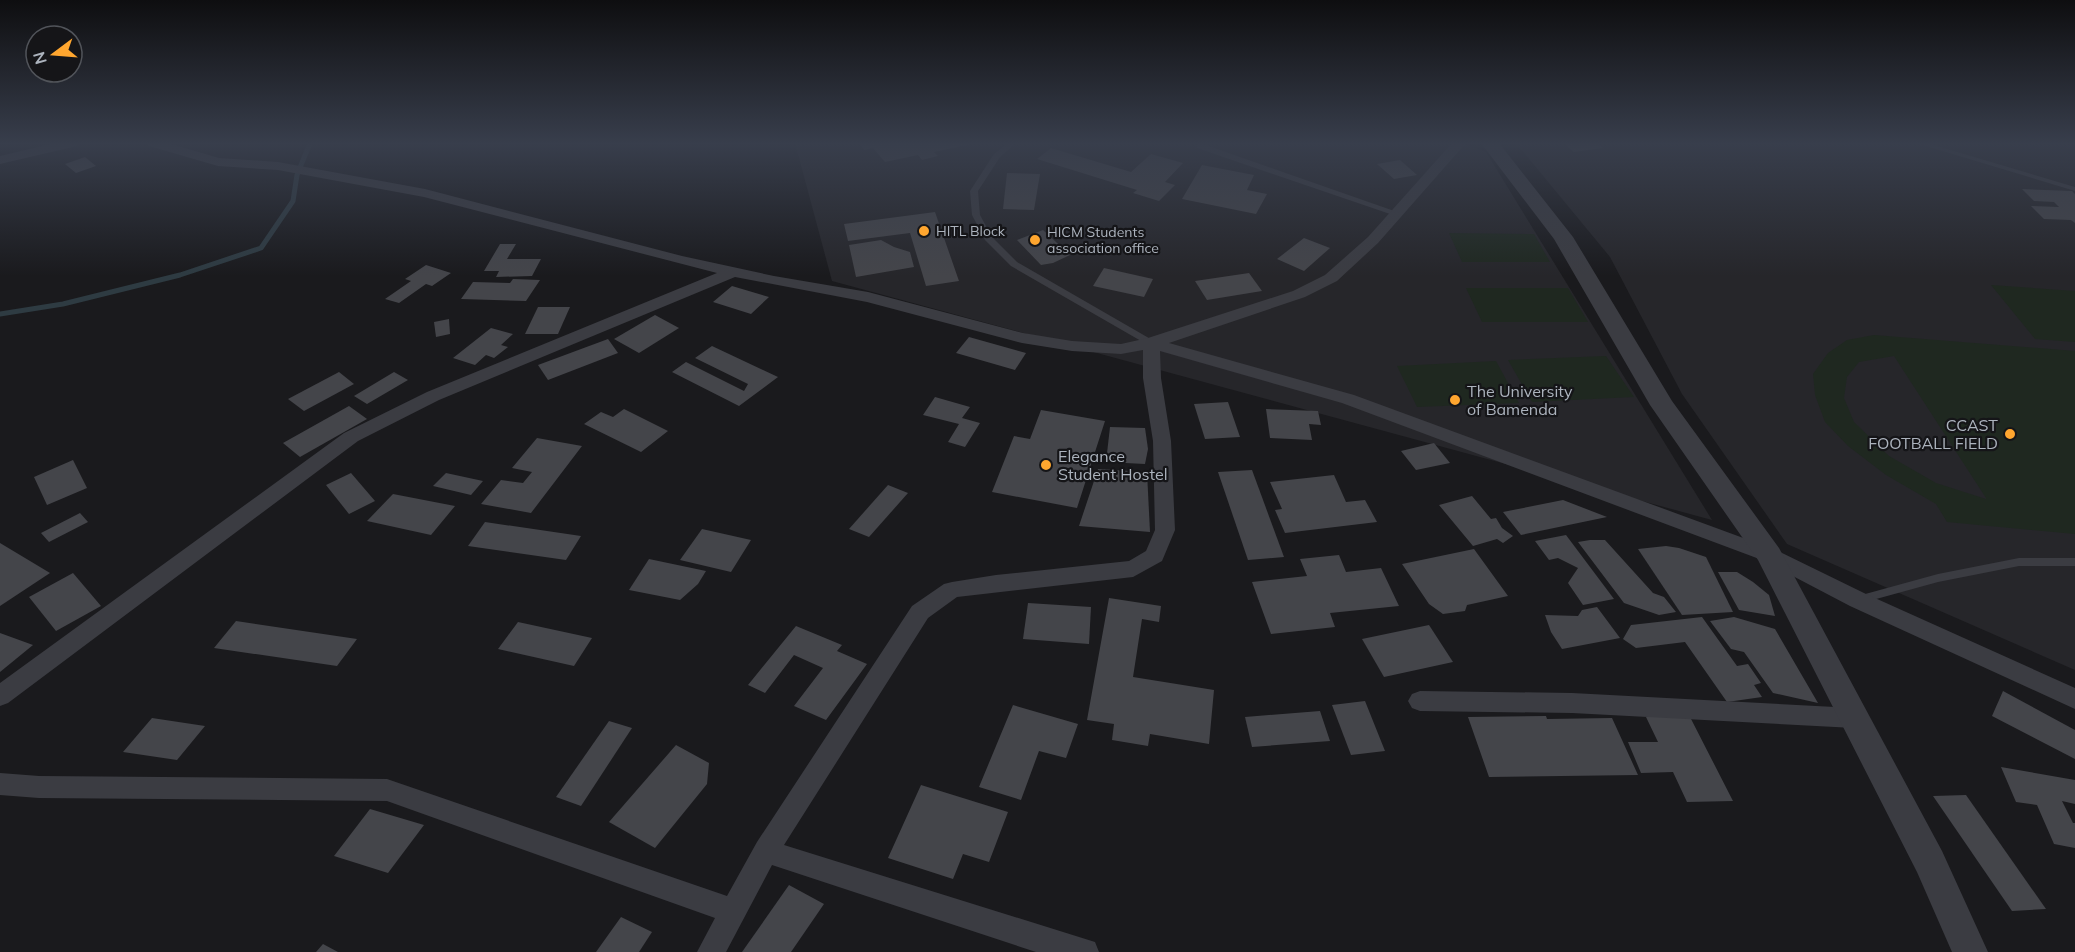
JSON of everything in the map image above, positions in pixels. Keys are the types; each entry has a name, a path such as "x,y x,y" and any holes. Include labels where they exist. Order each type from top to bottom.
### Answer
{"street":[{"path":"395,187 425,193 734,272 868,297 1022,338 1072,346 1121,349 1151,344 1299,294 1331,278 1373,240 1419,187"},
{"path":"1525,187 1563,237 1662,405 1769,555 1930,862 1970,952"},
{"path":"0,696 351,437 433,396 734,272"},
{"path":"1151,344 1348,399 1769,555 1858,600 2075,699"},
{"path":"711,952 766,851 920,612 952,590 996,582 1133,569 1155,556 1165,530 1162,441 1152,378 1151,344"},
{"path":"1420,701 1572,703 1854,718"},
{"path":"0,784 39,787 387,790 733,911"},
{"path":"766,851 1041,940 1085,952"}],"lane":[{"path":"976,187 974,191 976,215 988,238 1014,264 1151,344"},
{"path":"1322,187 1396,213"},
{"path":"1858,600 1938,578 2019,562 2075,562"}],"shaded area":[{"name":"The University of Bamenda","path":"807,187 1508,187 1712,520 832,281"},
{"path":"1553,187 2075,187 2075,670 1787,544 1682,394 1610,257"},
{"path":"1449,233 1534,234 1550,262 1462,262"},
{"path":"1991,285 2075,291 2075,342 2035,339"},
{"path":"1466,288 1568,288 1588,322 1482,322"},
{"name":"CCAST FOOTBALL FIELD","path":"1874,335 2075,351 2075,534 1947,522 1936,504 1886,475 1848,446 1825,422 1815,395 1813,374 1828,353 1847,340","holes":["1894,356 1986,498 1936,483 1889,456 1854,422 1844,398 1847,377 1859,362"]},
{"path":"1606,356 1634,397 1532,402 1508,360"},
{"path":"1496,361 1519,403 1417,407 1397,366"}],"building":[{"path":"1005,187 1038,187 1034,210 1003,209"},
{"path":"1129,187 1173,187 1159,201 1133,193 1137,190"},
{"path":"1189,187 1248,187 1247,190 1267,194 1256,214 1182,199"},
{"path":"2022,189 2072,191 2075,194 2075,223 2071,220 2044,219 2031,206 2059,207 2054,202 2034,201"},
{"path":"935,212 959,281 926,286 910,233 848,241 844,224"},
{"path":"1043,230 1070,255 1053,263 1041,265 1017,240"},
{"path":"1304,238 1330,248 1304,271 1277,259"},
{"path":"881,240 910,252 914,267 856,277 849,245"},
{"path":"500,244 516,244 507,259 541,259 532,276 496,277 499,271 484,271"},
{"path":"426,265 451,273 432,286 426,284 399,303 385,299 411,281 405,279"},
{"path":"1104,268 1153,279 1144,297 1093,286"},
{"path":"1249,273 1262,291 1207,300 1195,281"},
{"path":"513,279 540,280 526,301 461,299 473,282 510,283"},
{"path":"732,286 769,297 751,314 713,302"},
{"path":"538,307 570,307 558,334 525,334"},
{"path":"655,315 679,328 639,353 614,339"},
{"path":"449,319 450,334 436,337 434,322"},
{"path":"491,328 513,334 501,345 508,347 494,358 486,355 475,365 453,358"},
{"path":"969,337 1026,353 1015,370 956,353"},
{"path":"608,339 618,353 548,380 538,365"},
{"path":"712,346 778,377 739,406 672,372 686,362 744,391 748,384 695,358"},
{"path":"339,372 354,384 304,411 288,399"},
{"path":"394,372 408,380 367,404 354,396"},
{"path":"935,397 970,407 962,418 980,423 965,447 948,442 959,424 923,415"},
{"path":"1228,402 1240,437 1205,439 1194,404"},
{"path":"349,406 367,419 300,457 283,443"},
{"path":"624,409 668,431 641,452 584,424 601,412 613,417"},
{"path":"1266,409 1318,411 1321,425 1309,424 1312,440 1270,438"},
{"name":"Elegance Student Hostel","path":"1041,410 1105,421 1077,508 992,492 1014,436 1030,439"},
{"path":"1110,427 1145,428 1148,449 1145,464 1106,462"},
{"path":"537,438 582,446 531,513 481,504 501,480 523,483 532,472 512,468"},
{"path":"1434,443 1450,463 1416,470 1401,451"},
{"path":"73,460 87,488 47,505 34,477"},
{"path":"1098,469 1147,472 1150,532 1079,526"},
{"path":"1252,470 1284,557 1248,560 1218,472"},
{"path":"351,473 375,501 349,514 326,485"},
{"path":"446,473 483,481 471,495 433,486"},
{"path":"1334,475 1346,502 1365,500 1377,522 1285,533 1275,510 1282,509 1270,482"},
{"path":"888,485 908,493 869,537 849,529"},
{"path":"393,494 455,506 431,535 367,521"},
{"path":"1472,496 1491,519 1496,518 1502,528 1513,536 1503,543 1497,539 1473,546 1439,505"},
{"path":"1563,500 1607,517 1521,535 1503,512"},
{"path":"80,513 88,522 49,542 41,533"},
{"path":"485,522 581,536 566,560 468,546"},
{"path":"702,529 751,540 731,572 680,560"},
{"path":"1566,535 1614,599 1583,605 1568,583 1578,568 1558,558 1549,560 1535,541"},
{"path":"1605,540 1653,593 1664,597 1676,612 1659,615 1624,603 1578,542"},
{"path":"0,543 50,573 0,606"},
{"path":"1666,546 1706,557 1733,612 1682,615 1638,549"},
{"path":"1474,549 1508,596 1467,605 1465,611 1443,614 1429,604 1402,564"},
{"path":"1339,555 1346,572 1381,568 1399,606 1330,613 1335,627 1271,634 1252,582 1307,576 1300,559"},
{"path":"649,559 706,571 698,584 680,600 629,590"},
{"path":"1718,572 1737,572 1753,582 1769,595 1775,616 1739,610"},
{"path":"73,573 101,606 56,631 29,597"},
{"path":"1109,598 1161,606 1159,622 1142,619 1133,677 1214,690 1209,744 1150,734 1148,746 1112,740 1114,724 1087,720"},
{"path":"1028,603 1091,607 1089,644 1023,639"},
{"path":"1597,607 1620,638 1562,649 1551,632 1545,615 1578,616 1582,610"},
{"path":"1702,617 1737,666 1748,664 1761,683 1754,685 1762,697 1727,702 1685,642 1636,648 1623,639 1631,625"},
{"path":"1734,617 1775,629 1818,703 1773,693 1744,652 1731,649 1710,621"},
{"path":"236,621 357,639 337,666 214,648"},
{"path":"518,622 592,638 574,666 498,649"},
{"path":"1429,625 1453,662 1384,677 1362,639"},
{"path":"796,626 842,645 837,651 867,664 826,720 794,706 823,668 794,655 765,693 748,685"},
{"path":"0,633 33,645 0,672"},
{"path":"2003,691 2075,730 2075,759 1992,716"},
{"path":"1365,701 1385,751 1351,755 1332,705"},
{"path":"1013,705 1078,724 1066,758 1039,751 1021,800 979,787"},
{"path":"1320,711 1330,741 1252,747 1245,717"},
{"path":"1546,716 1547,719 1612,718 1638,775 1489,777 1468,717"},
{"path":"1646,717 1690,717 1733,801 1687,802 1673,772 1641,773 1628,742 1658,742"},
{"path":"152,718 205,726 177,760 123,752"},
{"path":"609,721 632,728 581,806 556,797"},
{"path":"676,745 709,763 707,784 655,848 609,822"},
{"path":"2001,767 2075,780 2075,804 2062,801 2075,823 2075,848 2054,844 2037,805 2016,802"},
{"path":"921,785 1008,812 989,862 963,854 953,879 888,858"},
{"path":"1966,795 2046,909 2012,911 1933,796"},
{"path":"370,809 424,825 388,873 334,856"},
{"path":"789,885 824,904 791,952 742,952"},
{"path":"621,917 652,932 639,952 596,952"},
{"path":"323,944 338,952 316,952"}],"waterway":[{"path":"0,314 63,304 180,275 261,248 293,201 295,187"}],"place":[{"name":"HITL Block","path":"924,231"},
{"name":"HICM Students association office","path":"1035,240"},
{"name":"The University of Bamenda","path":"1455,400"},
{"name":"CCAST FOOTBALL FIELD","path":"2010,434"},
{"name":"Elegance Student Hostel","path":"1046,465"}]}
